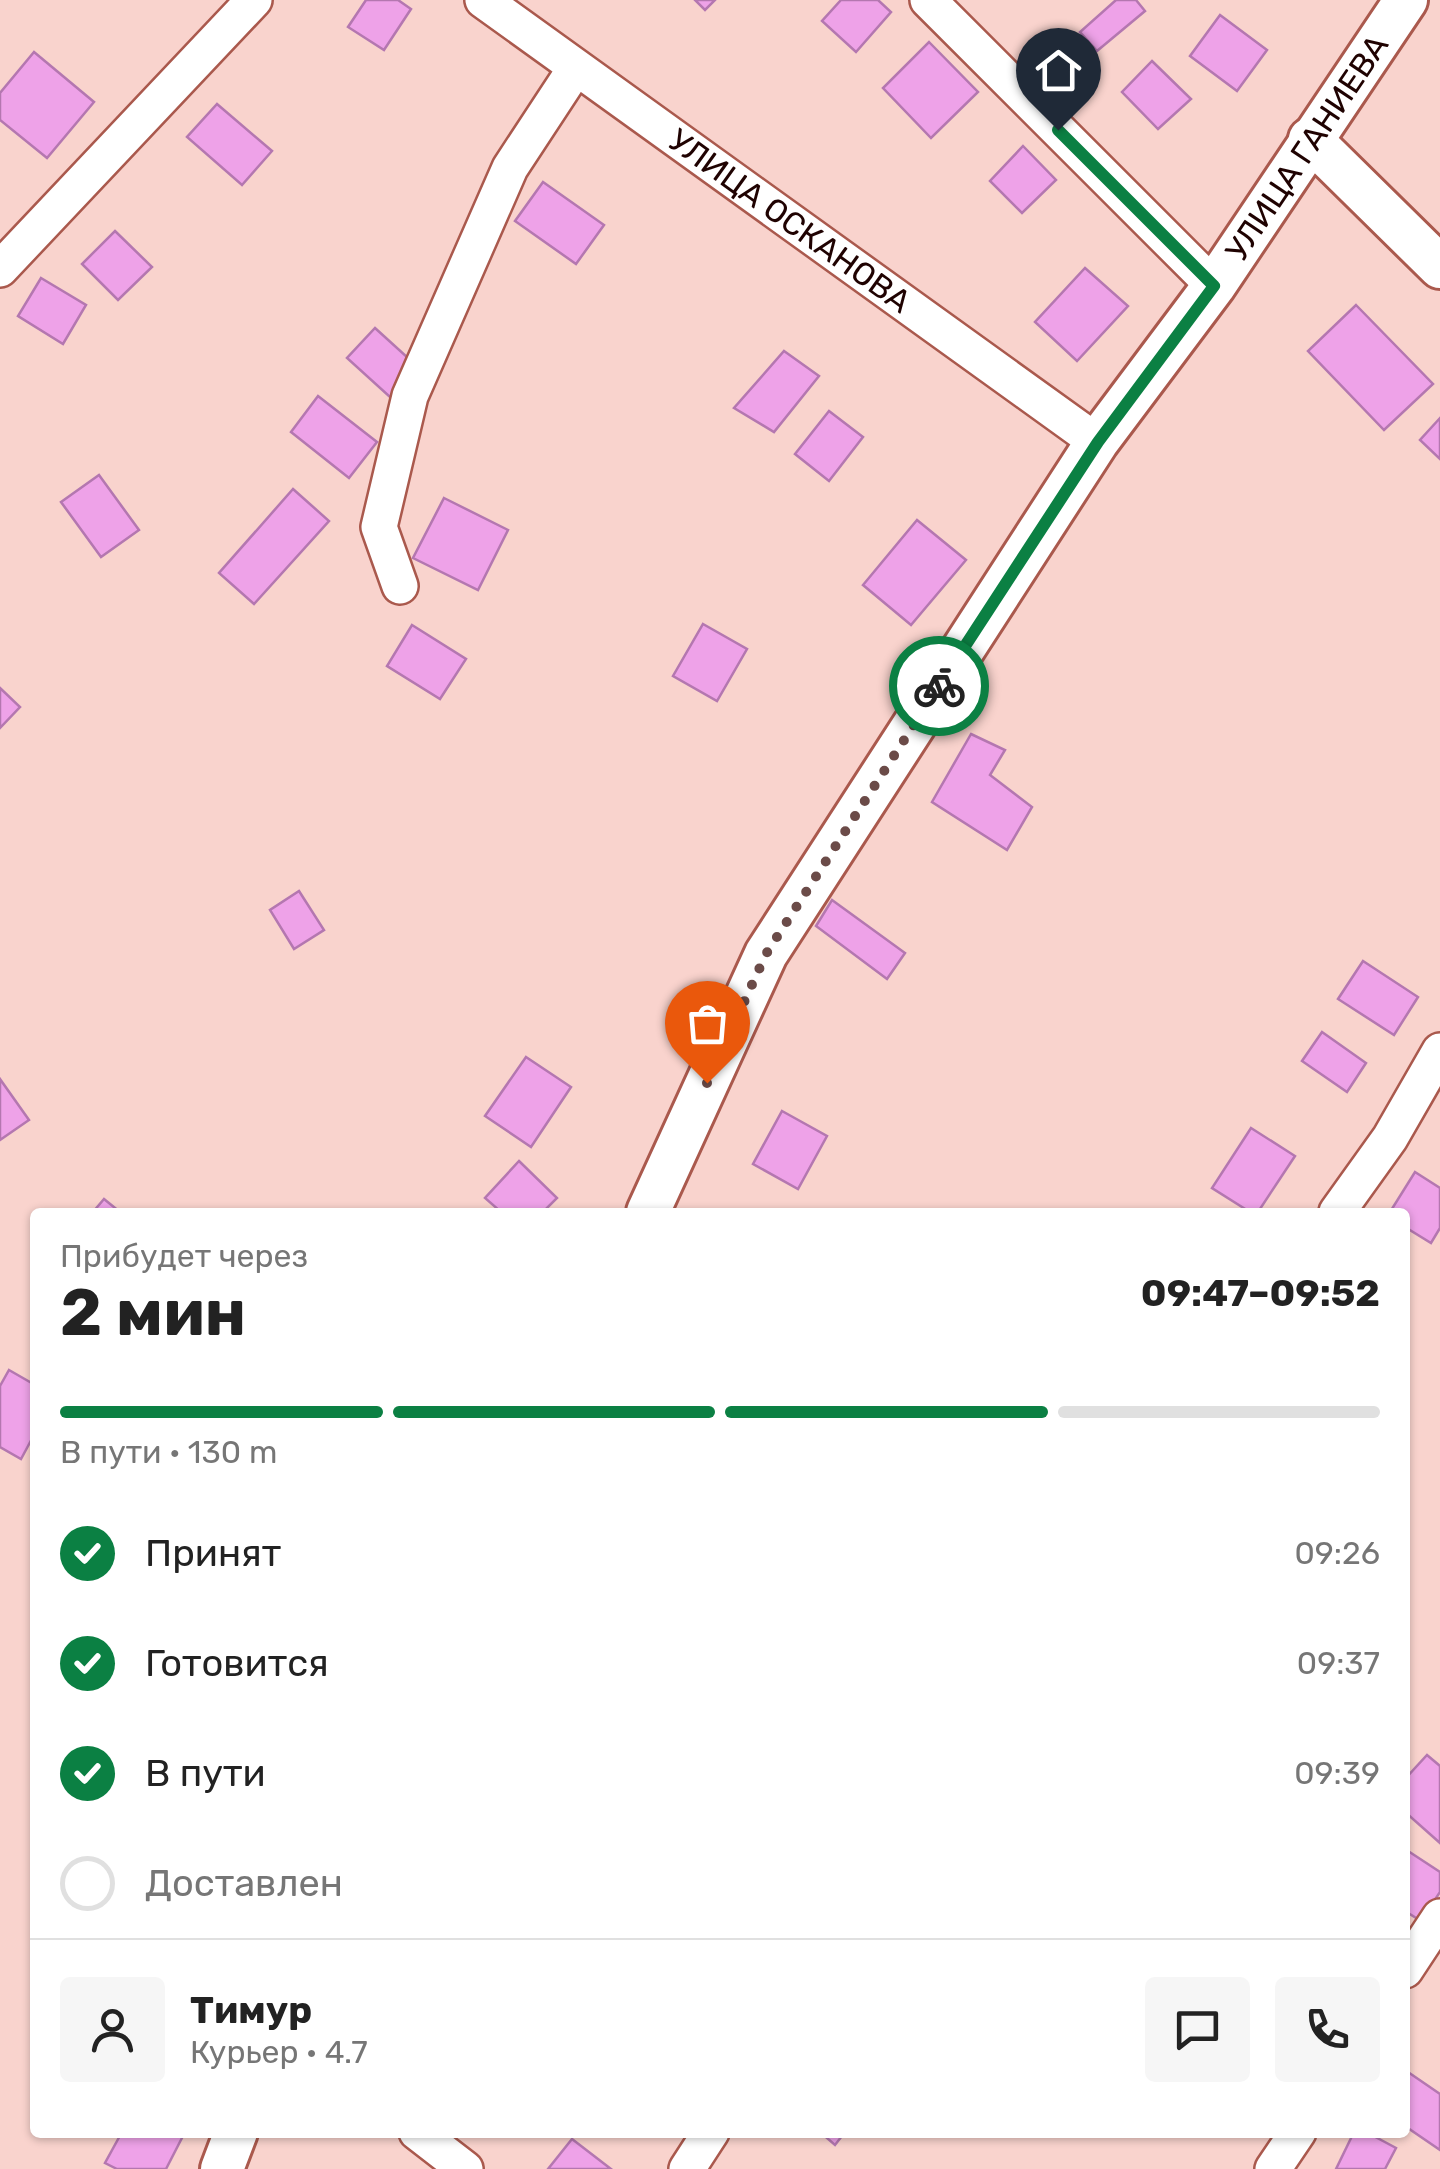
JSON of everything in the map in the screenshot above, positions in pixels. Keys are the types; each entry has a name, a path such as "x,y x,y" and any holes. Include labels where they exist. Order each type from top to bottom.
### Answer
{"main road":[{"name":"УЛИЦА ГАНИЕВА","path":"650,1208 766,954 1098,442 1214,286 1406,0"},
{"path":"1310,139 1440,268"},
{"path":"222,2169 234,2138"}],"street":[{"path":"0,269 254,0"},
{"name":"УЛИЦА ОСКАНОВА","path":"483,0 1098,442"},
{"path":"928,0 1214,286"},
{"path":"400,586 379,527 410,396 510,168 575,68"},
{"path":"1341,1208 1390,1138 1440,1051"},
{"path":"1410,1962 1440,1917"},
{"path":"425,2138 466,2169"},
{"path":"687,2169 707,2138"},
{"path":"1273,2169 1294,2138"}],"building":[{"path":"366,0 398,0 411,9 384,50 348,27"},
{"path":"695,0 715,0 705,10"},
{"path":"841,0 878,0 891,12 856,52 822,21"},
{"path":"1116,0 1136,0 1145,11 1097,51 1080,32"},
{"path":"1220,15 1267,50 1237,91 1190,56"},
{"path":"929,42 978,92 931,138 883,88"},
{"path":"34,52 94,102 47,158 0,120 0,93"},
{"path":"1152,61 1191,99 1158,129 1122,92"},
{"path":"217,104 272,151 242,185 187,137"},
{"path":"1023,146 1056,180 1022,213 990,181"},
{"path":"543,182 604,225 576,264 515,221"},
{"path":"115,231 152,267 118,300 82,264"},
{"path":"1085,268 1128,306 1077,361 1035,322"},
{"path":"41,278 86,305 63,344 18,316"},
{"path":"1356,305 1433,384 1384,430 1308,351"},
{"path":"375,328 418,367 390,397 347,358"},
{"path":"784,351 819,376 774,432 734,408"},
{"path":"318,396 377,442 349,478 291,432"},
{"path":"829,411 863,437 829,481 795,454"},
{"path":"1440,418 1440,459 1420,440"},
{"path":"99,475 139,530 101,557 61,502"},
{"path":"293,489 329,521 254,604 219,573"},
{"path":"444,498 508,530 478,590 413,558"},
{"path":"917,520 966,560 911,625 863,585"},
{"path":"703,624 747,649 717,701 673,676"},
{"path":"412,625 466,659 440,699 387,666"},
{"path":"0,688 20,707 0,728"},
{"path":"971,734 1005,750 990,775 1032,807 1007,850 932,802"},
{"path":"299,891 324,930 294,949 270,910"},
{"path":"832,900 905,953 887,979 816,926"},
{"path":"1363,961 1418,997 1394,1035 1338,999"},
{"path":"1322,1032 1366,1063 1347,1092 1302,1061"},
{"path":"526,1057 571,1087 531,1147 485,1116"},
{"path":"0,1079 29,1120 0,1140"},
{"path":"782,1111 827,1136 798,1189 753,1164"},
{"path":"1251,1128 1295,1156 1261,1208 1244,1208 1212,1188"},
{"path":"519,1161 557,1198 547,1208 496,1208 485,1198"},
{"path":"1415,1172 1440,1188 1440,1228 1431,1243 1410,1230 1410,1208 1392,1208"},
{"path":"104,1199 115,1208 96,1208"},
{"path":"9,1370 30,1382 30,1442 21,1459 0,1447 0,1386"},
{"path":"1427,1755 1440,1766 1440,1843 1410,1816 1410,1774"},
{"path":"1410,1852 1440,1872 1440,1892 1421,1921 1410,1914"},
{"path":"1410,2073 1440,2094 1440,2150 1410,2129"},
{"path":"119,2138 182,2138 166,2169 117,2169 105,2163"},
{"path":"1351,2138 1377,2138 1396,2148 1385,2169 1336,2169"},
{"path":"572,2139 611,2169 548,2169"}],"way so far":[{"path":"707,1083 766,954 939,686"}],"route":[{"path":"939,686 1098,442 1214,286 1058,130"}]}
